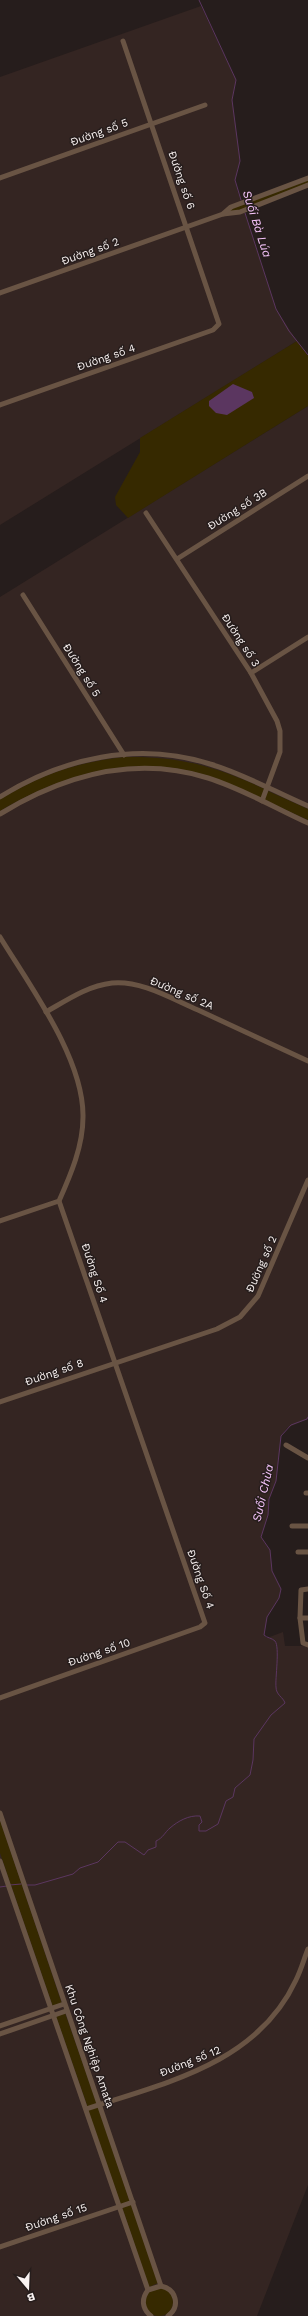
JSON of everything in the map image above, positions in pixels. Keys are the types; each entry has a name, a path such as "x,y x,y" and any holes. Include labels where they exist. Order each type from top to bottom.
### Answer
{"street":[{"name":"Đường số 6","path":"123,41 219,318 219,326"},
{"name":"Đường số 5","path":"0,178 205,105"},
{"path":"223,214 237,205 308,178"},
{"path":"223,214 240,212 308,185"},
{"name":"Đường số 2","path":"0,294 223,214"},
{"name":"Đường số 4","path":"0,405 204,333 219,326"},
{"name":"Đường số 3B","path":"177,559 308,476"},
{"name":"Đường số 3","path":"146,513 251,673 273,712 280,731 278,761 262,801"},
{"name":"Đường số 5","path":"23,595 124,755"},
{"path":"251,673 308,637"},
{"path":"0,797 31,779 64,765 124,755 162,755 205,762 308,806"},
{"path":"0,814 51,786 72,779 123,769 167,770 195,775 221,783 308,823"},
{"path":"0,937 46,1012 75,1070 80,1085 83,1115 77,1156 59,1201 0,1221"},
{"name":"Đường số 2A","path":"46,1012 80,992 96,986 111,983 136,985 233,1026 308,1061"},
{"name":"Đường số 2","path":"114,1362 217,1329 230,1323 246,1311 258,1296 308,1180"},
{"name":"Đường Số 4","path":"59,1201 205,1624"},
{"name":"Đường số 8","path":"0,1402 114,1362"},
{"path":"286,1445 308,1458"},
{"path":"292,1526 308,1526"},
{"path":"298,1552 308,1552"},
{"path":"308,1589 301,1590 300,1618 303,1643 308,1645"},
{"path":"300,1618 308,1618"},
{"name":"Đường số 10","path":"0,1698 205,1624"},
{"name":"Khu Công Nghiệp Amata","path":"0,1813 66,2011 100,2105 161,2286"},
{"path":"0,1861 148,2290 143,2305 151,2316"},
{"name":"Đường số 12","path":"86,2109 193,2073 220,2061 245,2045 259,2032 285,2000 296,1980 308,1949"},
{"path":"0,2026 64,2004"},
{"path":"0,2034 66,2011"},
{"name":"Đường số 15","path":"0,2247 133,2202"},
{"path":"148,2290 161,2286 170,2289 175,2298 175,2307 168,2316"}],"shaded area":[{"path":"201,6 236,80 232,100 240,161 235,180 238,192 276,309 297,341 0,525 0,77"},
{"path":"308,179 308,184 239,210 227,212 232,208"},
{"path":"297,341 308,355 308,406 128,518 116,505 115,497 140,452 140,438"},
{"path":"233,384 252,392 254,398 227,415 216,413 209,406 209,401"},
{"path":"308,406 308,1417 307,1419 287,1428 281,1436 276,1481 269,1499 268,1515 261,1537 270,1550 272,1571 281,1589 279,1598 267,1617 264,1635 267,1638 283,1632 285,1646 308,1646 308,2185 257,2316 0,2316 0,597"},
{"path":"124,757 162,758 196,764 229,774 265,789 262,798 216,778 182,769 154,766 127,767 75,777 49,786 0,811 0,799 45,776 74,766"},
{"path":"268,791 308,809 308,820 264,800"},
{"path":"0,1820 62,2004 53,2007 0,1853"},
{"path":"65,2013 97,2104 88,2108 56,2016"},
{"path":"98,2107 130,2202 121,2205 88,2110"},
{"path":"131,2204 158,2283 149,2287 122,2207"},
{"path":"159,2288 169,2292 173,2302 169,2312 159,2316 149,2312 145,2302 149,2292"}],"waterway":[{"name":"Suối Bà Lúa","path":"199,0 236,80 232,100 240,161 235,180 241,200"},
{"name":"Suối Bà Lúa","path":"245,213 276,309 289,331 308,355"},
{"name":"Suối Chùa","path":"26,1885 35,1885 73,1874 80,1868 98,1862 118,1842 125,1842 144,1855 148,1850 156,1847 156,1841 170,1828 180,1821 188,1818 200,1816 202,1822 199,1825 199,1831 206,1831 218,1824 226,1801 233,1797 235,1788 250,1775 253,1760 254,1739 271,1715 285,1703 276,1690 276,1644 274,1640 264,1635 267,1617 279,1598 281,1589 272,1571 270,1550 261,1537 268,1515 269,1499 276,1481 281,1436 291,1425 307,1419 308,1417"},
{"name":"Suối Chùa","path":"10,1885 21,1884"},
{"name":"Suối Chùa","path":"0,1887 7,1886"}]}
